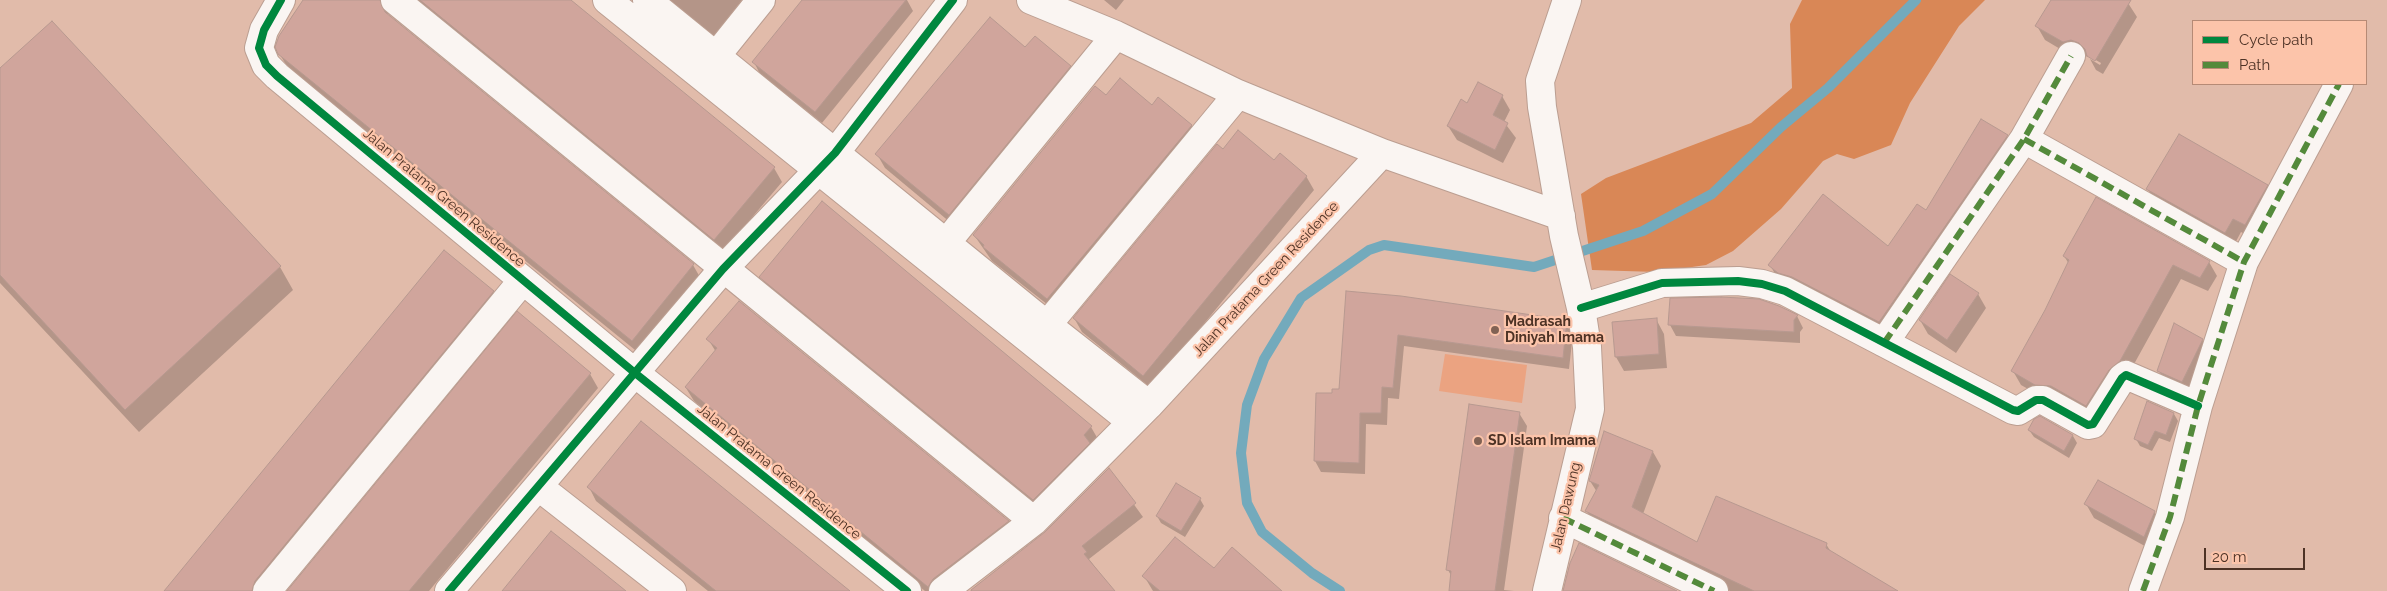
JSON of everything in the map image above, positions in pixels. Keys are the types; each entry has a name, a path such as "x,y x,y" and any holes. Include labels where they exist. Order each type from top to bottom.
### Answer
{"street":[{"name":"Jalan Pratama Green Residence","path":"281,0 264,30 259,48 266,65 277,76 635,373 907,591"},
{"path":"395,0 1034,521"},
{"path":"607,0 826,162 1032,322 1141,413"},
{"path":"647,0 716,56 826,162 946,243 1032,322"},
{"path":"716,56 761,0"},
{"path":"452,590 723,269 826,162 953,0"},
{"path":"1031,0 1116,35 1238,94 1562,226"},
{"name":"Jalan Dawung","path":"1547,591 1590,409 1587,348 1581,308 1562,226 1542,106 1540,80 1567,0"},
{"path":"946,243 1116,35"},
{"path":"1884,343 2024,139 2071,56"},
{"path":"2143,591 2170,517 2198,406 2244,262 2338,85"},
{"path":"1032,322 1238,94"},
{"path":"2024,139 2244,262"},
{"name":"Jalan Pratama Green Residence","path":"943,591 1034,521 1141,413 1382,153"},
{"name":"Jalan Pratama Green Residence","path":"267,591 523,280"},
{"path":"1581,308 1662,283 1738,281 1762,284 1786,291 2013,410 2018,411 2036,400 2043,400 2088,425 2093,424 2122,378 2126,375 2198,406"},
{"path":"539,487 672,591"},
{"path":"1563,518 1714,591"}],"shaded area":[{"path":"1802,0 1985,0 1959,26 1910,103 1891,145 1854,159 1837,154 1823,161 1781,209 1733,251 1706,265 1657,272 1592,270 1581,194 1606,178 1751,123 1792,88 1790,24"},
{"path":"1445,354 1527,365 1522,403 1439,391"}],"building":[{"path":"303,0 380,0 385,12 694,264 632,341 278,54 275,47 279,36"},
{"path":"420,0 571,0 775,167 714,240"},
{"path":"802,0 906,0 815,112 752,62"},
{"path":"2051,0 2131,0 2095,61 2087,56 2085,49 2079,43 2071,40 2063,42 2035,26"},
{"path":"990,17 1025,47 1035,36 1071,66 949,215 875,154"},
{"path":"52,21 281,266 125,410 0,275 0,68"},
{"path":"1120,78 1152,105 1158,97 1192,125 1047,299 983,247 984,245 973,235 1095,86 1106,95"},
{"path":"1478,82 1503,95 1493,115 1508,123 1495,150 1447,126 1461,99 1467,103"},
{"path":"1981,119 2008,135 1879,322 1792,277 1778,273 1768,265 1823,194 1888,246 1917,204 1926,210"},
{"path":"1238,130 1274,160 1280,153 1307,176 1143,376 1073,318 1217,144 1223,149"},
{"path":"2179,134 2268,185 2245,225 2233,219 2225,233 2146,189"},
{"path":"2096,197 2210,261 2200,278 2173,265 2120,361 2109,370 2086,406 2051,386 2035,385 2011,371 2045,310 2069,260 2063,256"},
{"path":"822,201 1092,426 1084,435 1090,443 1033,500 759,277"},
{"path":"444,250 494,291 255,581 252,591 164,591"},
{"path":"1950,274 1979,293 1947,340 1919,320"},
{"path":"1346,291 1401,296 1567,320 1563,358 1398,335 1393,388 1382,387 1381,413 1360,413 1359,463 1314,461 1316,393 1332,393 1332,389 1339,389"},
{"path":"1721,297 1759,299 1798,315 1794,320 1794,332 1668,325 1670,298"},
{"path":"739,301 1009,521 933,579 928,587 685,387 717,348 706,339"},
{"path":"517,311 591,373 409,591 287,591"},
{"path":"1657,318 1659,354 1615,357 1612,322"},
{"path":"2174,323 2203,339 2182,382 2157,371"},
{"path":"2147,401 2174,413 2166,435 2155,431 2148,445 2134,439"},
{"path":"1469,404 1520,412 1495,591 1449,591 1451,571 1446,570"},
{"path":"2040,416 2073,435 2064,451 2028,430 2034,419"},
{"path":"641,421 850,591 716,591 587,487"},
{"path":"1604,431 1653,451 1632,507 1697,542 1716,496 1827,543 1826,548 1898,591 1754,591 1585,511 1599,485 1589,481"},
{"path":"1109,468 1136,503 1082,546 1087,552 1084,554 1115,591 971,590 1045,532"},
{"path":"2098,480 2155,511 2144,537 2084,504"},
{"path":"1176,483 1201,498 1181,531 1156,516"},
{"path":"551,531 579,553 626,591 502,591"},
{"path":"1175,537 1214,568 1232,547 1282,591 1160,591 1142,576"},
{"path":"1579,543 1677,591 1563,591 1570,563"}],"waterway":[{"path":"1340,591 1312,573 1262,532 1247,503 1241,453 1247,405 1264,359 1301,298 1369,250 1384,245 1534,267 1643,231 1712,194 1781,127 1828,88 1916,0"}],"marked path":[{"path":"1884,343 2024,139 2071,56"},
{"path":"2143,591 2170,517 2198,406 2244,262 2338,85"},
{"path":"2024,139 2244,262"},
{"path":"1563,518 1714,591"}],"cycle path":[{"path":"281,0 264,30 259,48 266,65 277,76 635,373 907,591"},
{"path":"449,591 723,269 835,153 953,0"},
{"path":"1581,308 1662,283 1738,281 1762,284 1785,291 2013,410 2018,411 2036,400 2043,400 2088,425 2093,424 2122,378 2126,375 2198,406"}],"place":[{"name":"Madrasah Diniyah Imama","path":"1495,330"},
{"name":"SD Islam Imama","path":"1478,441"}]}
